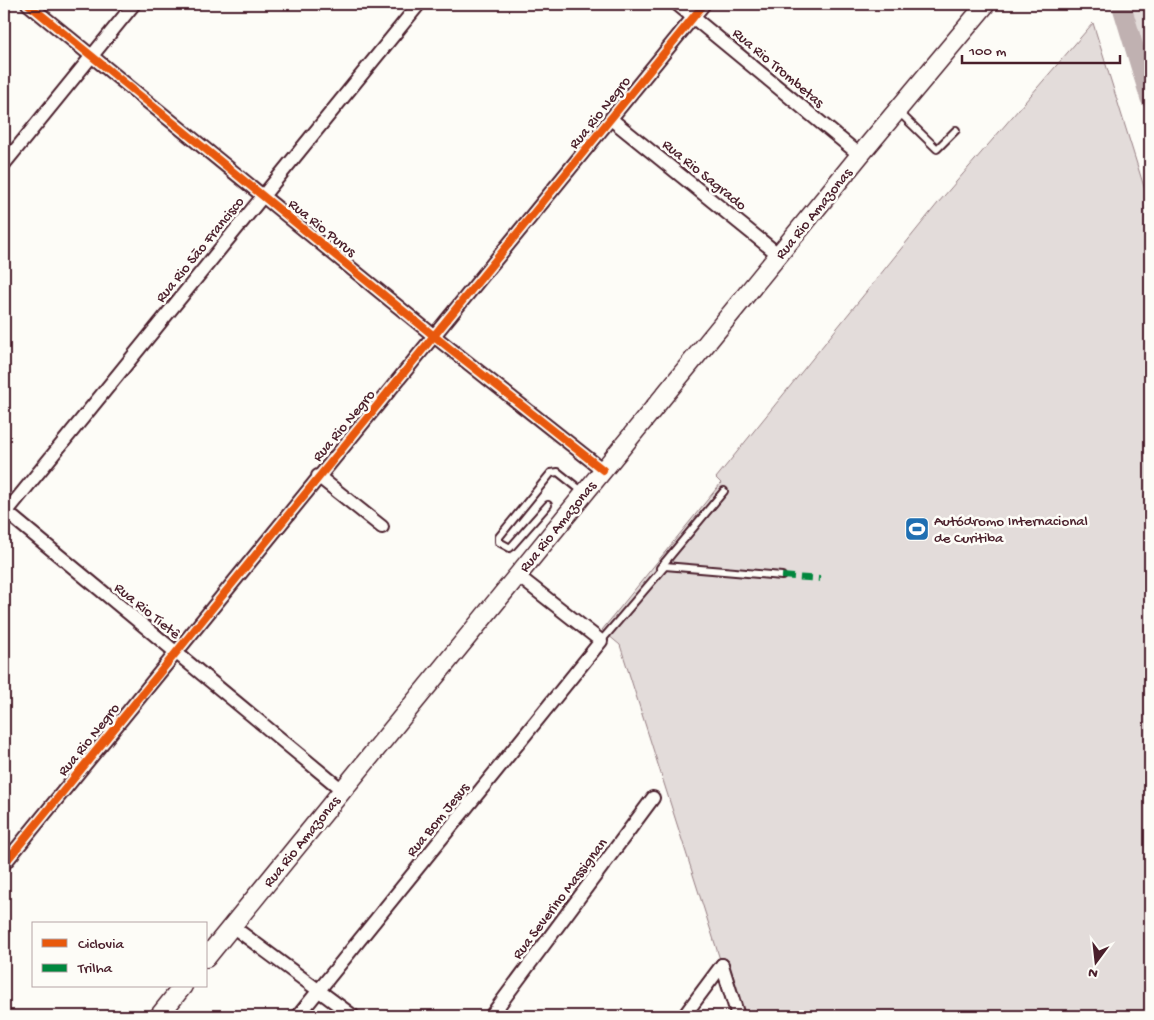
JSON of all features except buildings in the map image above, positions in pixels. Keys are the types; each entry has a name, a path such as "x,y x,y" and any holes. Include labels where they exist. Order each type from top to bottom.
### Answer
{"main road":[{"name":"Rua Rio Amazonas","path":"208,956 897,109 986,4"},
{"path":"159,1016 181,988"}],"street":[{"name":"Rua Rio Purus","path":"28,4 434,336 603,470"},
{"path":"4,164 134,4"},
{"name":"Rua Rio São Francisco","path":"5,513 419,4"},
{"name":"Rua Rio Trombetas","path":"678,4 860,155"},
{"name":"Rua Rio Negro","path":"4,864 704,4"},
{"name":"Rua Rio Sagrado","path":"611,119 779,255"},
{"path":"318,476 382,527"},
{"name":"Rua Rio Tietê","path":"5,513 176,651 342,790"},
{"path":"517,575 601,641"},
{"name":"Rua Bom Jesus","path":"298,1016 601,641"},
{"name":"Rua Severino Massignan","path":"491,1016 653,798"},
{"path":"232,926 353,1016"},
{"path":"684,1016 722,964 738,1016"}],"lane":[{"path":"897,109 937,149 956,130"},
{"path":"548,505 510,548 499,542 499,537 551,473 558,472 584,493"},
{"path":"601,641 724,491"},
{"path":"601,641 665,566 782,576"}],"shaded area":[{"path":"1128,4 1150,4 1150,67"},
{"name":"Autódromo Internacional de Curitiba","path":"1093,23 1150,206 1150,1016 738,1016 620,645 602,630 721,483 716,478 938,203"}],"waterway":[{"path":"1121,4 1150,99"}],"marked path":[{"path":"782,576 820,579"}],"cycle path":[{"path":"28,4 434,336 603,470"},
{"path":"4,864 704,4"}],"place":[{"name":"Autódromo Internacional de Curitiba","path":"917,529"}]}
